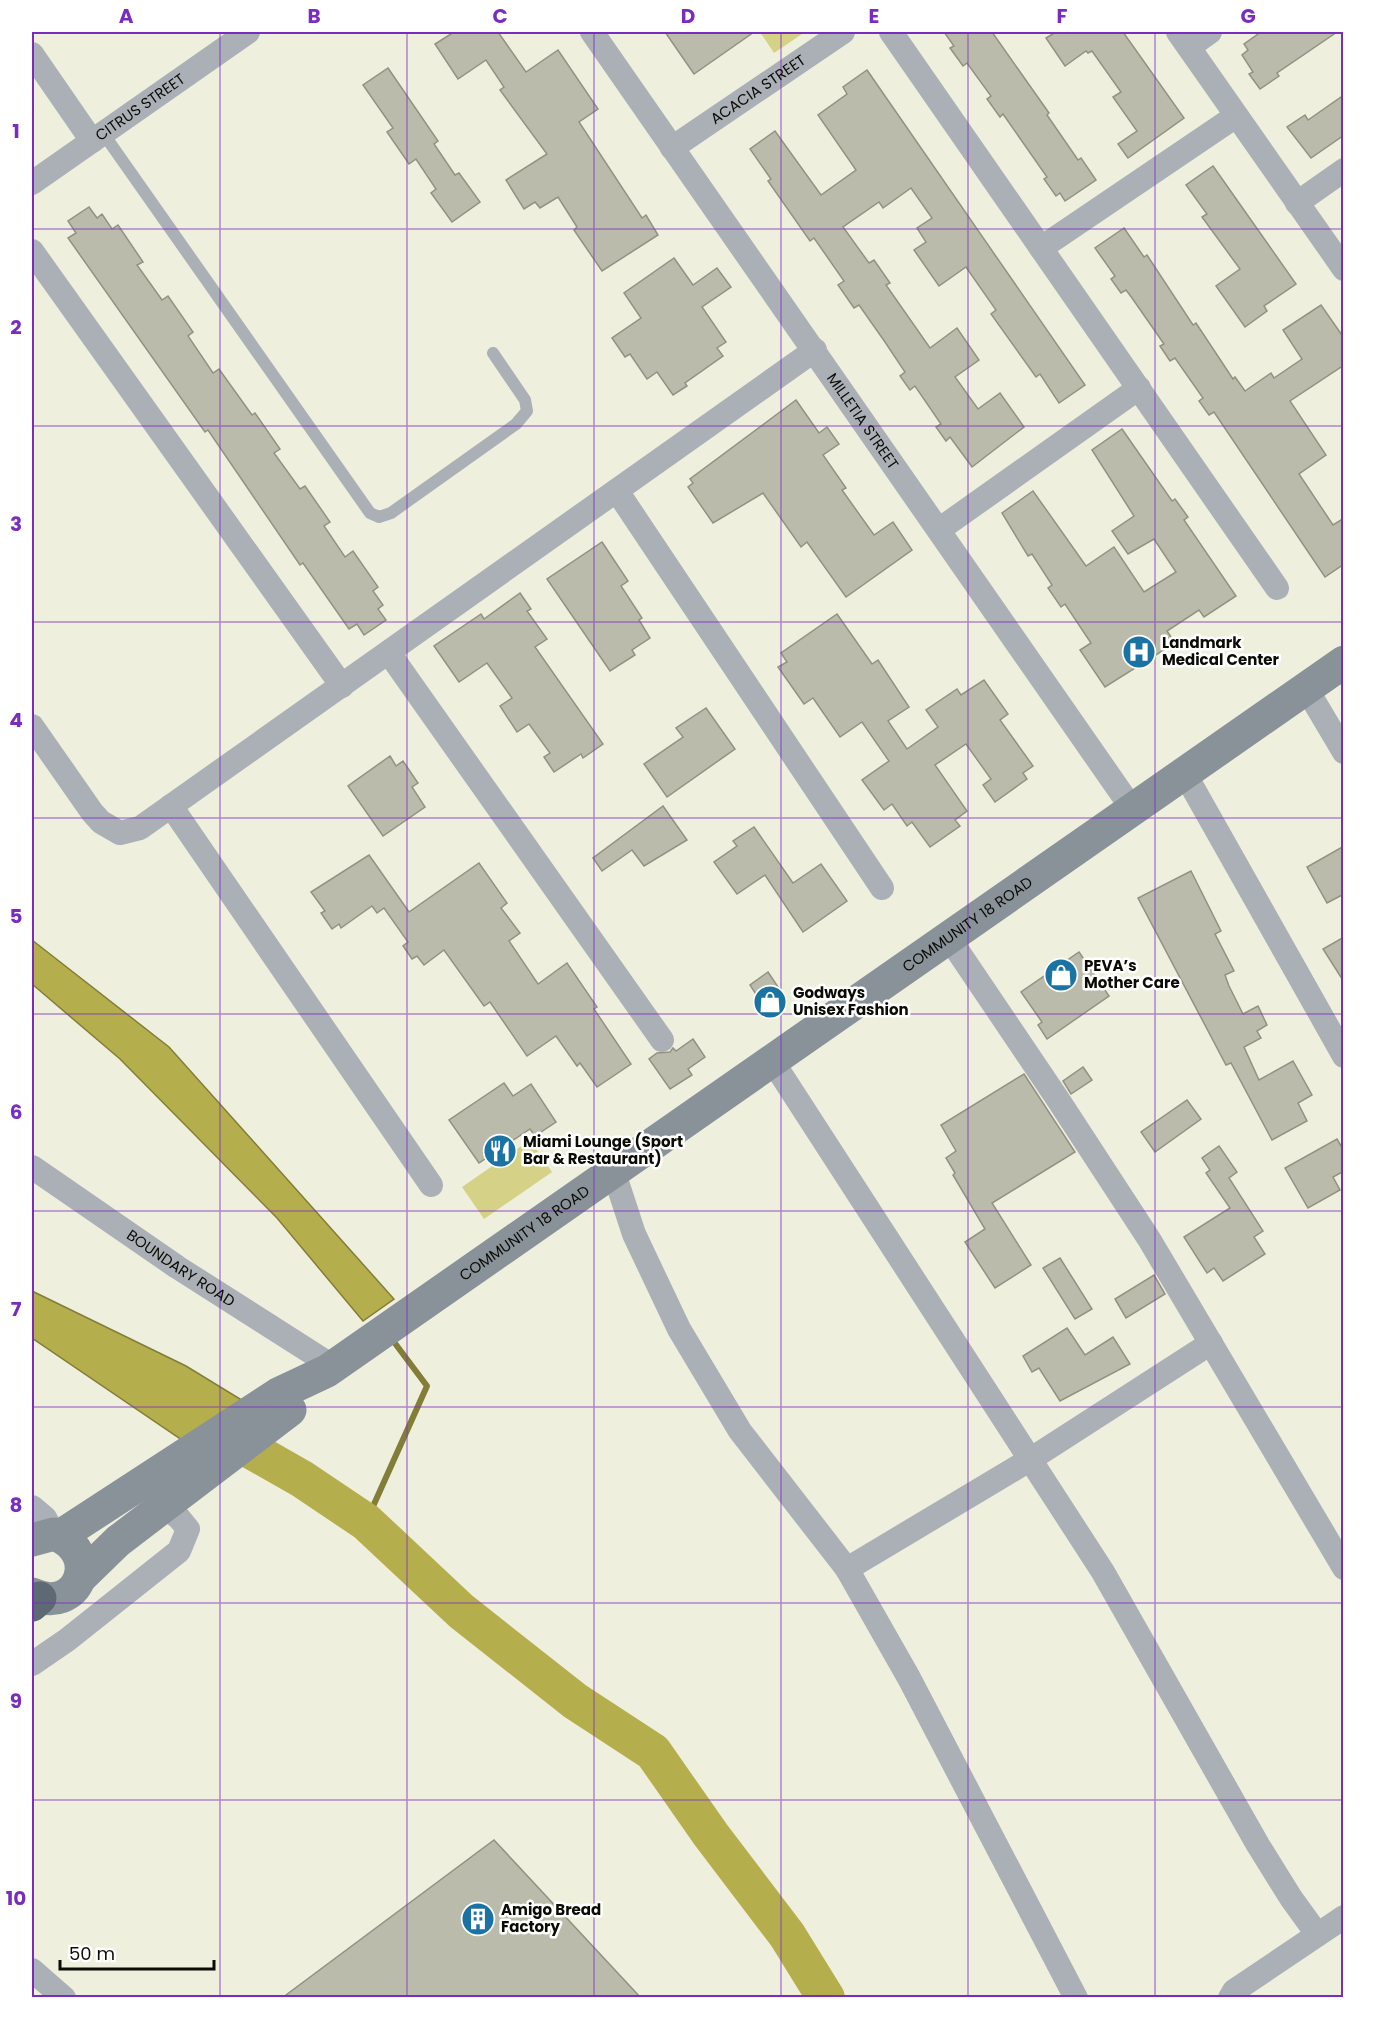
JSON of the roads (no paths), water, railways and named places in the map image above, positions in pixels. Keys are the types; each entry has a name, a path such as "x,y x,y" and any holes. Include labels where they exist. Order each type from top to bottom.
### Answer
{"main road":[{"name":"COMMUNITY 18 ROAD","path":"34,1599 60,1598 68,1593 80,1578 169,1489 283,1403 1344,662"},
{"name":"COMMUNITY 18 ROAD","path":"48,1536 169,1489"},
{"path":"48,1536 77,1549 82,1568 80,1578"}],"street":[{"name":"CITRUS STREET","path":"32,183 248,32"},
{"name":"MILLETIA STREET","path":"592,32 940,529 1133,810"},
{"name":"ACACIA STREET","path":"672,148 843,32"},
{"path":"891,32 1277,588"},
{"path":"1210,32 1184,39 1344,269"},
{"path":"32,54 98,137"},
{"path":"1041,248 1236,116"},
{"path":"1297,203 1344,170"},
{"path":"32,251 342,686"},
{"path":"32,726 92,812 110,829 120,832 131,831 171,806 389,653 815,350"},
{"path":"940,529 1139,388"},
{"path":"617,491 882,888"},
{"path":"389,653 662,1040"},
{"path":"1306,688 1344,752"},
{"path":"1185,774 1344,1056"},
{"path":"171,806 431,1185"},
{"path":"949,938 1104,1169 1211,1343 1344,1568"},
{"path":"773,1062 1114,1589 1258,1845 1317,1934"},
{"name":"BOUNDARY ROAD","path":"32,1167 330,1369"},
{"path":"614,1173 634,1234 658,1288 699,1365 756,1455 847,1569 909,1678 1076,1998"},
{"path":"847,1569 1030,1459 1211,1343"},
{"path":"32,1664 67,1640 179,1551 188,1529 169,1489"},
{"path":"32,1507 45,1518 48,1536"},
{"path":"1230,1998 1234,1991 1344,1917"},
{"path":"32,1970 64,1998"}],"lane":[{"path":"98,137 370,513 379,517 391,513 516,424 527,411 525,400 493,353"}],"waterway":[{"path":"366,1522 427,1386 391,1338"},
{"path":"214,1429 302,1479 366,1522 461,1611 575,1701 653,1752 711,1835 787,1935 826,1998"}],"place":[{"name":"Landmark Medical Center","path":"1139,652"},
{"name":"PEVA’s Mother Care","path":"1061,975"},
{"name":"Godways Unisex Fashion","path":"770,1002"},
{"name":"Miami Lounge (Sport Bar & Restaurant)","path":"500,1151"},
{"name":"Amigo Bread Factory","path":"478,1919"}]}
